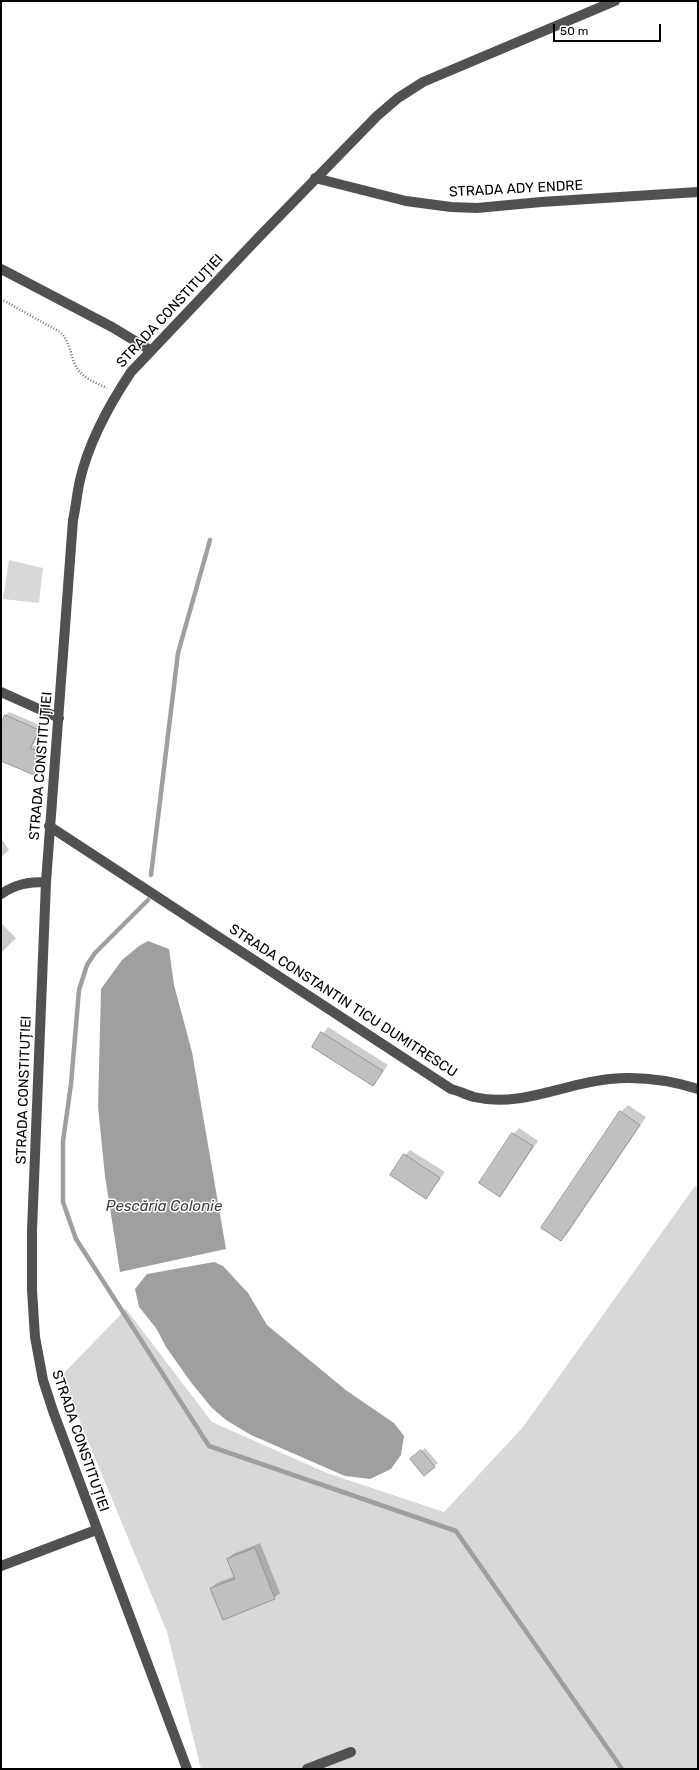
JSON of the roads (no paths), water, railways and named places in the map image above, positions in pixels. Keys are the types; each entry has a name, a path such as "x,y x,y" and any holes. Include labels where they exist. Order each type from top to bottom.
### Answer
{"street":[{"name":"STRADA CONSTITUȚIEI","path":"187,1769 96,1530 43,1380 35,1337 32,1290 32,1230 46,882 73,520 80,480 89,450 116,393 131,372 150,350 315,178 377,116 398,98 423,82 614,1"},
{"name":"STRADA ADY ENDRE","path":"315,178 406,201 451,207 477,208 540,202 698,192"},
{"path":"1,269 94,317 150,350"},
{"path":"1,692 59,718"},
{"name":"STRADA CONSTANTIN TICU DUMITRESCU","path":"49,826 451,1088 474,1097 490,1099 513,1099 610,1079 642,1078 672,1081 698,1089"},
{"path":"1,894 12,887 26,882 46,882"},
{"path":"1,1566 96,1530"},
{"path":"307,1769 350,1752"}],"water":[{"name":"Pescăria Colonie","path":"148,941 169,949 174,985 192,1052 226,1249 120,1272 105,1176 98,1107 101,989 122,960 139,946"},
{"path":"214,1262 223,1266 248,1293 267,1325 347,1391 394,1423 404,1436 401,1455 391,1469 370,1479 345,1476 251,1435 226,1420 211,1407 190,1381 166,1347 156,1328 139,1307 135,1289 147,1274"}],"waterway":[{"path":"151,875 178,653 210,540"},
{"path":"148,900 95,953 87,965 79,990 71,1084 63,1141 63,1202 76,1239 209,1446 456,1531 622,1769"}]}
